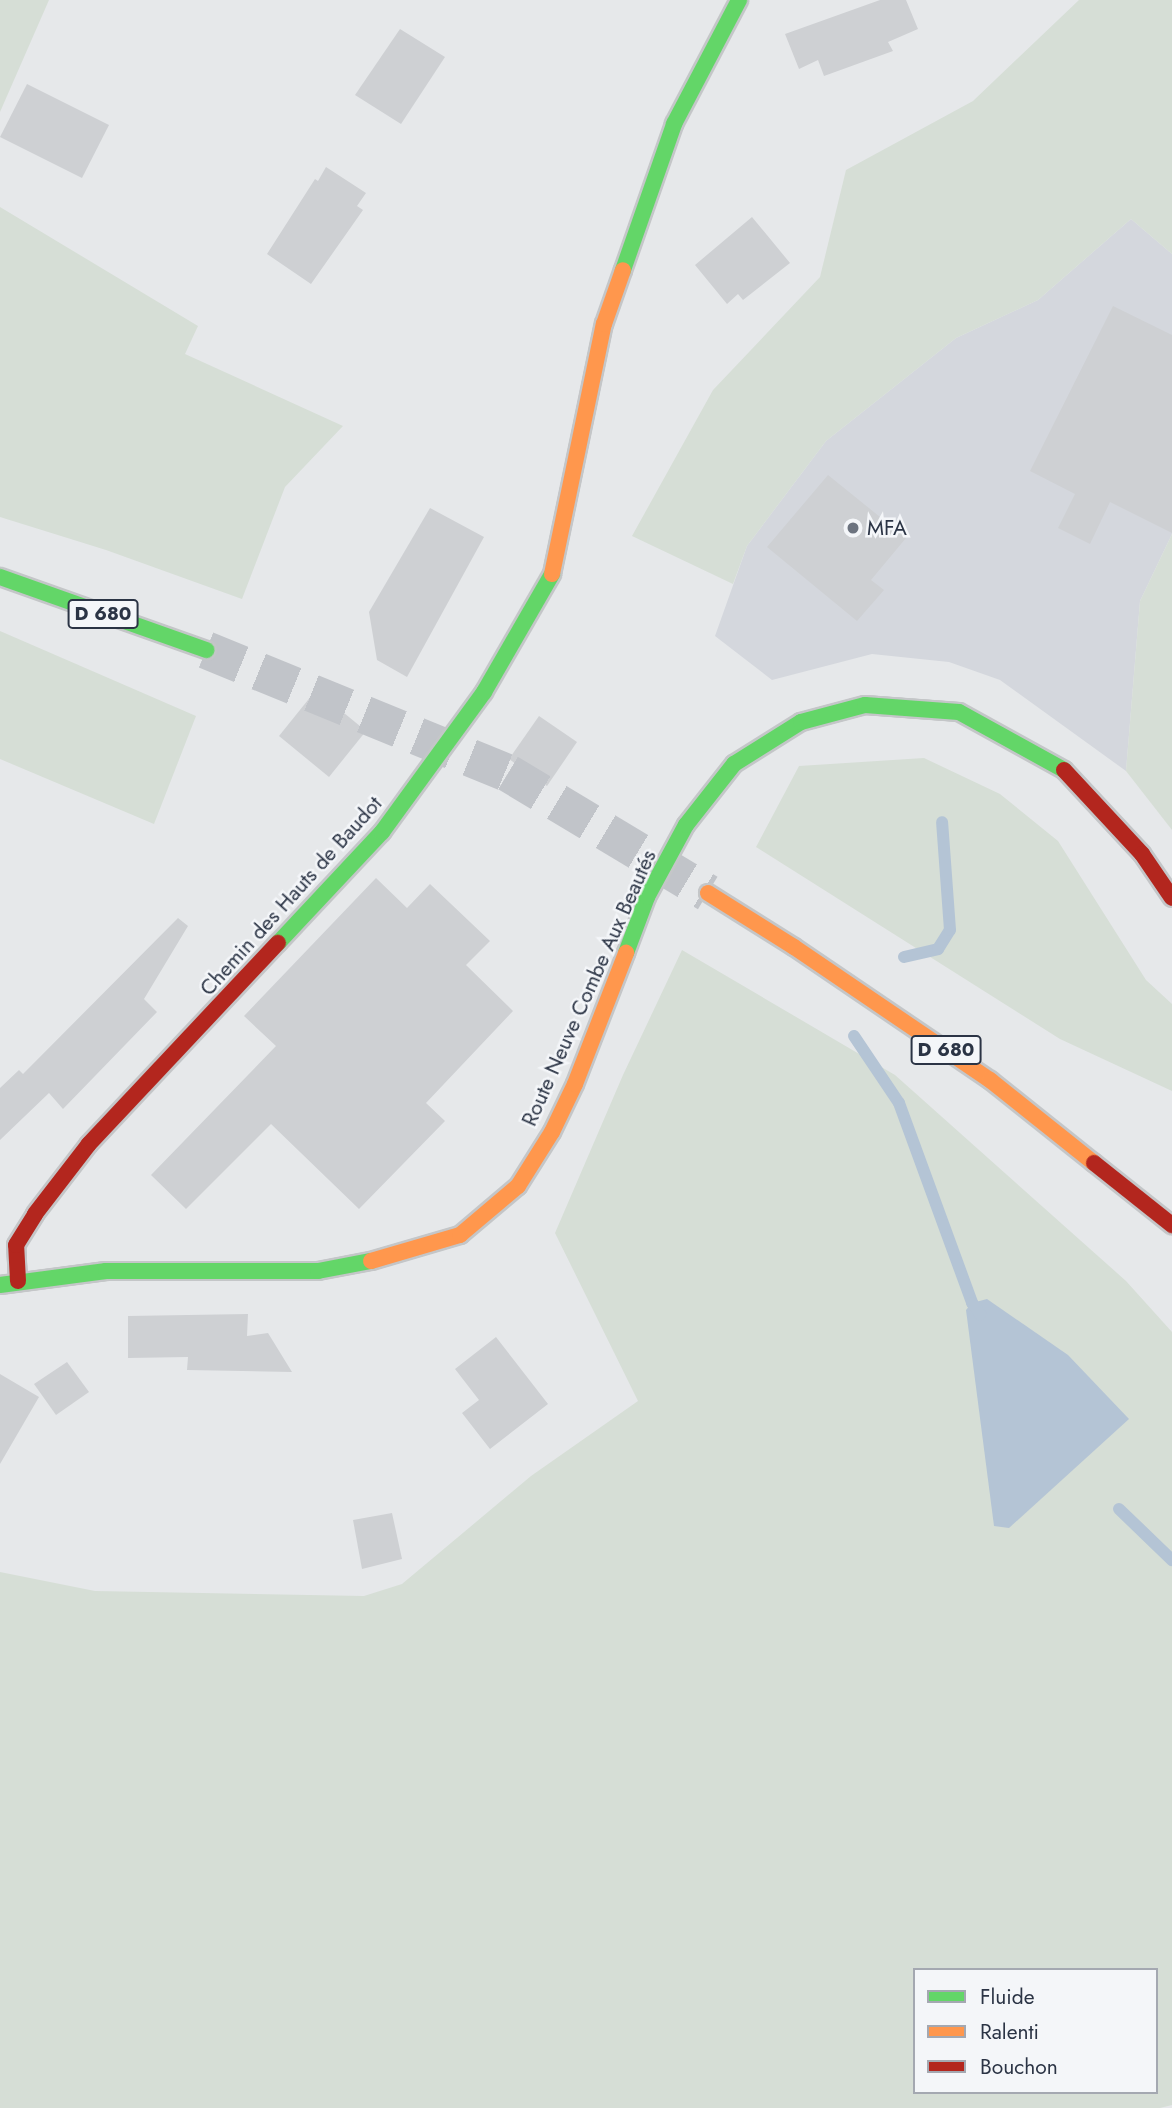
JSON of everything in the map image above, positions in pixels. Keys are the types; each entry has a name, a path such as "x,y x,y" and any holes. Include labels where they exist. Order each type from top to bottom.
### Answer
{"main road":[{"name":"Chemin des Hauts de Baudot","path":"18,1281 16,1245 35,1214 89,1144 383,832 484,692 556,568 604,324 674,124 739,0"},
{"name":"D 680","path":"0,578 206,650"},
{"name":"Route Neuve Combe Aux Beautés","path":"0,1285 106,1271 318,1271 389,1258 460,1235 518,1186 552,1132 575,1084 647,897 686,825 734,764 801,722 865,705 959,712 1060,766 1142,854 1172,898"},
{"name":"D 680","path":"708,893 794,947 990,1080 1172,1225"}],"shaded area":[{"path":"0,0 49,0 0,112"},
{"path":"1079,0 1172,0 1172,254 1131,219 1038,300 956,338 826,441 747,546 733,584 632,536 713,390 820,277 846,170 973,101"},
{"path":"0,207 198,326 185,354 343,426 285,487 242,599 106,550 0,517"},
{"path":"1131,219 1172,254 1172,534 1140,601 1126,771 1000,680 949,662 872,654 772,680 715,636 747,546 826,441 956,338 1038,300"},
{"path":"1172,534 1172,830 1126,771 1140,601"},
{"path":"0,631 196,716 154,824 0,759"},
{"path":"924,758 1000,794 1058,841 1146,980 1172,1004 1172,1091 1060,1039 756,847 799,766"},
{"path":"682,950 895,1075 1126,1281 1172,1332 1172,2105 1160,2108 0,2108 0,1572 95,1591 364,1596 402,1584 531,1476 638,1401 555,1233 623,1075"}],"water":[{"path":"987,1299 1068,1355 1129,1419 1009,1528 994,1526 966,1310 972,1303"}],"building":[{"path":"880,0 906,0 918,29 888,42 893,51 824,76 818,60 799,69 785,34"},
{"path":"400,29 445,57 401,124 355,95"},
{"path":"27,84 109,125 82,178 0,137"},
{"path":"326,167 366,193 357,206 363,210 311,284 267,254 315,179 318,181"},
{"path":"752,217 790,263 743,300 738,294 727,304 695,265"},
{"path":"1113,306 1172,335 1172,533 1110,502 1090,544 1058,528 1075,494 1030,471"},
{"path":"828,475 906,538 871,580 884,590 857,621 767,547"},
{"path":"430,508 484,537 407,677 377,660 369,612"},
{"path":"316,690 366,731 329,777 279,736"},
{"path":"539,716 577,742 547,786 509,759"},
{"path":"376,878 407,908 430,884 490,941 466,965 513,1011 426,1103 445,1121 359,1209 271,1124 186,1209 151,1175 276,1046 244,1016"},
{"path":"178,918 188,926 144,999 157,1012 63,1109 49,1093 0,1140 0,1088 19,1070 23,1074"},
{"path":"248,1314 247,1336 268,1333 292,1372 187,1370 188,1357 128,1358 128,1316"},
{"path":"496,1337 548,1404 490,1449 462,1413 479,1400 455,1369"},
{"path":"67,1362 89,1392 56,1415 34,1384"},
{"path":"0,1374 39,1397 0,1464"},
{"path":"392,1513 402,1559 362,1569 353,1520"}],"waterway":[{"path":"904,957 938,949 950,930 942,822"},
{"path":"854,1036 899,1103 972,1303 980,1314"},
{"path":"1119,1509 1172,1560"}],"tunnel":[{"path":"206,650 508,773 708,893"}],"traffic: fast":[{"path":"623,270 674,124 739,0"},
{"path":"278,943 382,832 484,692 552,574"},
{"path":"0,577 206,650"},
{"path":"626,953 647,897 686,825 734,764 801,722 865,705 959,712 1064,770"},
{"path":"0,1285 106,1271 318,1271 371,1261"}],"traffic: slow":[{"path":"552,574 604,324 623,270"},
{"path":"708,893 794,947 990,1080 1094,1163"},
{"path":"371,1261 460,1235 518,1186 552,1132 575,1084 626,953"}],"traffic: jam":[{"path":"1064,770 1142,854 1172,898"},
{"path":"18,1281 16,1245 35,1214 89,1144 278,943"},
{"path":"1094,1163 1172,1225"}],"place":[{"name":"MFA","path":"853,528"}]}
